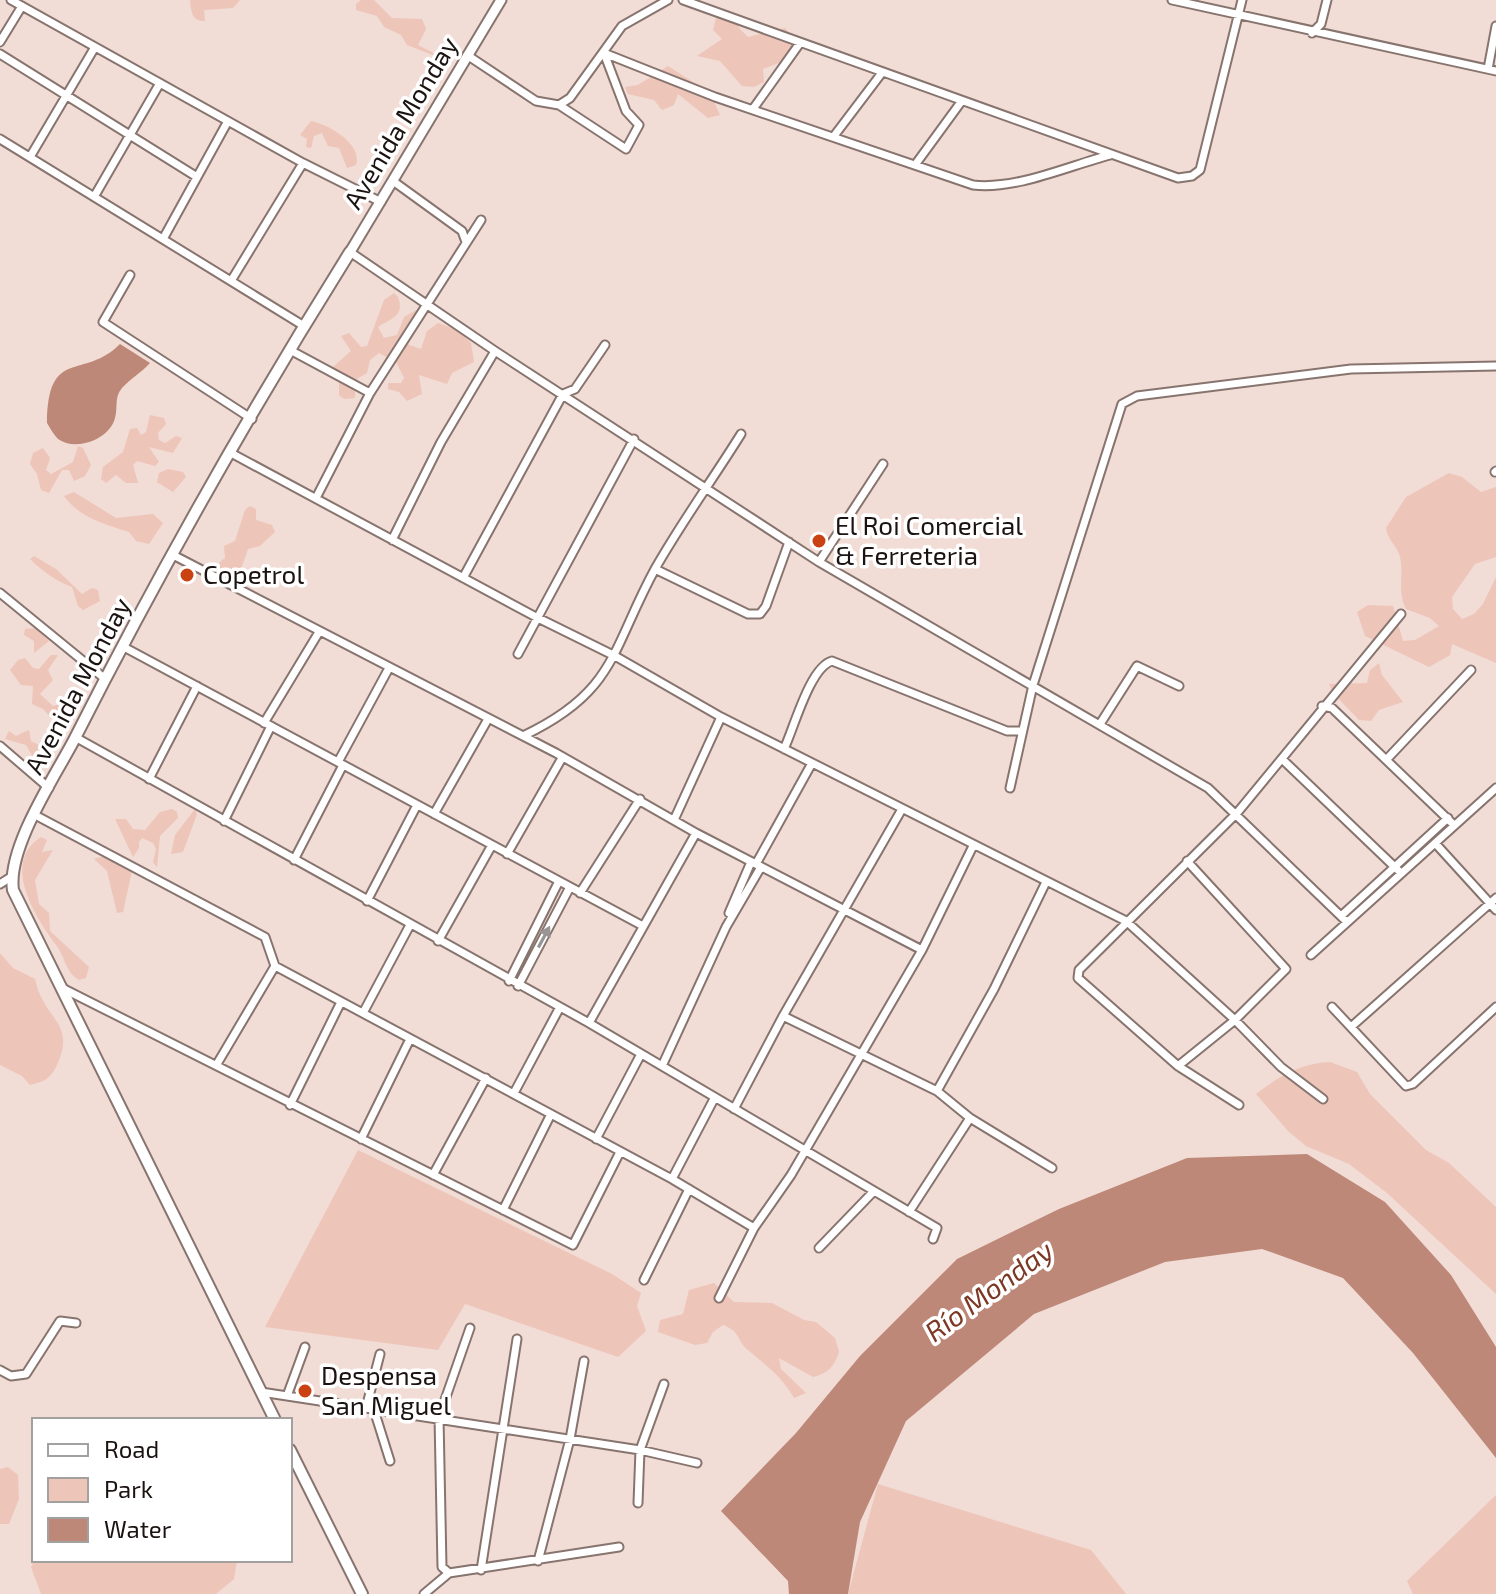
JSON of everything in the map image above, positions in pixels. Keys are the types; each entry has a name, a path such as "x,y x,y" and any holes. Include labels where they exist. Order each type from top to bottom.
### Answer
{"highway":[{"name":"Avenida Monday","path":"11,877 35,815 104,678 290,350 350,252"},
{"path":"11,877 13,890 274,1418"},
{"path":"292,1454 362,1594"}],"main road":[{"name":"Avenida Monday","path":"350,252 501,0"}],"street":[{"path":"11,0 303,163 381,202"},
{"path":"559,105 570,98 627,21 668,0"},
{"path":"683,0 881,74 1178,178 1192,176 1200,170 1242,0"},
{"path":"1172,0 1492,70 1496,26"},
{"path":"1312,33 1321,24 1327,0"},
{"path":"0,42 22,6"},
{"path":"753,109 800,43"},
{"path":"30,157 95,47"},
{"path":"467,55 536,101 559,105 626,149 639,125 626,111 604,53"},
{"path":"604,53 753,109 915,165 988,186 1110,155"},
{"path":"0,54 197,177"},
{"path":"834,136 881,74"},
{"path":"94,197 160,83"},
{"path":"915,165 961,102"},
{"path":"163,239 228,121"},
{"path":"0,139 304,326"},
{"path":"231,281 303,163"},
{"path":"393,181 462,231 466,242"},
{"path":"316,498 370,393 481,220"},
{"path":"350,252 495,351 819,562 1208,788 1344,919"},
{"path":"130,275 103,322 252,419"},
{"path":"463,578 563,394 575,389 605,345"},
{"path":"290,350 370,393"},
{"path":"392,540 441,442 495,351"},
{"path":"1010,788 1020,731 1033,685 1117,414 1129,399 1351,369 1496,366"},
{"path":"523,736 584,699 615,656 655,569 741,434"},
{"path":"518,654 634,439"},
{"path":"231,453 536,617 615,656 721,717 1126,921 1235,1020 1281,1067 1323,1099"},
{"path":"819,562 883,464"},
{"path":"655,569 748,614 760,614 766,606 789,542"},
{"path":"173,555 523,736 696,833 922,950"},
{"path":"0,593 104,678"},
{"path":"1239,1105 1171,1064 1078,978 1079,970 1237,813 1322,706 1401,614"},
{"path":"224,821 268,724 319,632"},
{"path":"122,646 643,926"},
{"path":"784,749 810,687 825,663 832,661 1007,731 1020,731"},
{"path":"1100,724 1137,666 1179,686"},
{"path":"294,860 389,668"},
{"path":"1387,759 1471,670"},
{"path":"149,779 197,686"},
{"path":"1322,706 1332,708 1454,825"},
{"path":"674,820 721,717"},
{"path":"434,814 488,719"},
{"path":"75,737 589,1023 804,1148 937,1228 933,1239"},
{"path":"0,746 49,788"},
{"path":"507,854 562,758"},
{"path":"1282,759 1398,870"},
{"path":"662,1066 756,864 812,763"},
{"path":"1398,870 1435,843 1496,788"},
{"path":"580,893 640,799"},
{"path":"367,901 417,805"},
{"path":"734,1109 783,1016 902,809"},
{"path":"35,815 265,937 275,966 340,1004 363,1013 514,1093 672,1179 754,1228"},
{"path":"1311,955 1448,818"},
{"path":"589,1023 696,833"},
{"path":"1351,1027 1494,904 1435,843"},
{"path":"438,941 492,845"},
{"path":"719,1298 754,1228 791,1175 922,950 973,846"},
{"path":"1178,1066 1235,1020 1286,969 1187,861"},
{"path":"0,884 11,877"},
{"path":"509,981 559,881"},
{"path":"937,1091 994,989 1046,882"},
{"path":"518,986 570,887"},
{"path":"363,1013 410,925"},
{"path":"217,1064 275,966"},
{"path":"62,989 573,1245 620,1152"},
{"path":"290,1105 340,1004"},
{"path":"514,1093 560,1007"},
{"path":"1332,1007 1406,1086 1413,1084 1496,1007"},
{"path":"783,1016 937,1091 970,1118 1052,1168"},
{"path":"361,1139 410,1039"},
{"path":"596,1139 641,1054"},
{"path":"433,1175 486,1078"},
{"path":"672,1179 715,1097"},
{"path":"503,1210 551,1114"},
{"path":"909,1212 970,1118"},
{"path":"644,1280 689,1189"},
{"path":"819,1248 874,1191"},
{"path":"0,1370 11,1376 26,1374 60,1321 76,1323"},
{"path":"449,1573 441,1562 439,1417 470,1328"},
{"path":"481,1570 517,1339"},
{"path":"287,1396 305,1347"},
{"path":"380,1354 370,1409 390,1461"},
{"path":"538,1561 570,1439 584,1361"},
{"path":"638,1503 640,1450 664,1384"},
{"path":"261,1392 439,1417 640,1450 697,1463"},
{"path":"424,1594 449,1573 619,1547"}],"green space":[{"path":"190,0 240,0 233,8 204,10 205,21 201,21 195,18"},
{"path":"361,0 374,0 392,18 422,19 426,29 418,45 443,58 449,56 453,63 407,45 401,35 384,27 377,16 356,10 356,4"},
{"path":"725,10 737,16 739,28 748,37 785,28 793,38 794,51 784,61 763,69 764,82 754,87 742,86 720,61 697,56 722,39 713,30 716,18"},
{"path":"668,66 710,93 720,115 708,118 678,94 674,105 662,110 654,100 628,94 625,87 638,85"},
{"path":"311,121 342,136 354,150 356,165 347,168 339,148 328,146 322,133 314,136 311,148 306,147 307,139 300,135"},
{"path":"394,293 400,309 396,316 378,327 384,338 397,335 404,317 416,310 422,319 404,334 409,345 421,349 427,331 438,323 458,330 471,343 474,362 452,373 447,384 419,375 422,394 407,401 399,392 388,389 388,383 401,383 404,378 396,362 379,353 370,360 367,373 355,380 355,398 344,399 339,395 339,383 333,367 351,351 341,336 349,333 361,347 367,346 384,300"},
{"path":"150,415 164,418 166,424 158,433 159,440 165,443 176,436 182,438 173,453 149,447 159,462 155,466 137,461 133,465 138,483 126,483 116,475 106,483 101,479 103,467 123,452 130,429 137,428 141,435 146,432"},
{"path":"78,446 83,448 91,465 85,476 74,481 69,470 62,470 49,493 41,490 37,474 30,464 33,453 43,448 50,458 46,470 51,474 73,462"},
{"path":"168,469 183,472 186,477 173,492 157,482 159,473"},
{"path":"1449,473 1462,477 1481,492 1496,487 1496,557 1475,564 1452,597 1453,609 1462,619 1474,614 1483,604 1496,577 1496,663 1452,644 1450,655 1429,667 1365,636 1357,612 1368,605 1393,606 1403,641 1415,640 1439,626 1430,618 1406,609 1402,596 1400,557 1386,528 1406,497"},
{"path":"74,492 116,518 153,514 163,523 149,544 136,541 129,532 77,510 64,496"},
{"path":"250,506 256,509 256,520 272,525 275,532 260,546 248,549 240,572 216,571 215,566 225,558 224,546 235,541 245,510"},
{"path":"34,556 56,569 82,594 92,588 98,590 100,601 83,610 78,606 72,587 39,567 30,559"},
{"path":"36,628 49,641 34,653 34,641 24,635 25,629"},
{"path":"51,655 58,655 48,670 53,680 40,694 53,706 66,703 71,706 65,723 60,727 43,709 32,704 33,686 21,685 10,670 18,660 25,658 33,668 39,669"},
{"path":"1379,663 1382,675 1403,702 1379,710 1371,721 1359,720 1333,693 1329,684 1367,683 1370,670"},
{"path":"56,728 62,733 54,748 38,749 34,759 26,745 5,739 9,731 16,736 29,730 31,741 39,745"},
{"path":"172,809 177,812 178,818 160,836 157,867 153,862 156,849 153,843 142,838 133,857 115,819 126,819 133,829 145,830 160,812"},
{"path":"195,809 197,814 183,852 171,854 175,835"},
{"path":"41,837 47,840 42,852 53,850 35,880 39,904 49,913 50,931 89,967 86,978 79,980 70,972 39,920 26,891 23,861 29,848"},
{"path":"104,856 116,859 132,871 123,912 117,913 107,871 94,859"},
{"path":"0,953 13,968 35,979 39,993 61,1030 62,1052 54,1071 39,1083 30,1085 22,1076 0,1065"},
{"path":"1330,1062 1357,1072 1370,1094 1426,1150 1449,1163 1496,1207 1496,1294 1387,1193 1349,1164 1306,1146 1288,1131 1256,1094 1291,1072"},
{"path":"358,1150 612,1274 641,1293 637,1306 646,1331 618,1357 465,1304 438,1350 265,1327"},
{"path":"714,1283 734,1302 772,1303 804,1320 816,1322 835,1338 839,1352 833,1365 813,1377 779,1358 781,1369 806,1393 794,1398 779,1378 723,1325 713,1332 707,1343 695,1345 658,1332 660,1320 683,1314 689,1290"},
{"path":"8,1467 18,1475 19,1499 9,1524 0,1524 0,1469"},
{"path":"878,1484 1091,1550 1126,1594 848,1594"},
{"path":"1496,1495 1496,1594 1413,1594 1407,1581"},
{"path":"34,1562 237,1562 234,1579 216,1594 41,1594 31,1567"}],"water":[{"path":"120,344 150,363 120,391 112,425 100,437 83,444 65,443 58,439 47,423 54,383 70,368 106,355"},
{"name":"Río Monday","path":"1307,1154 1385,1202 1451,1275 1496,1347 1496,1458 1413,1353 1343,1278 1262,1249 1165,1262 1034,1314 906,1421 860,1522 848,1594 789,1594 788,1581 721,1511 796,1433 860,1356 957,1259 1059,1209 1187,1158"}],"place":[{"name":"El Roi Comercial & Ferreteria","path":"819,541"},
{"name":"Copetrol","path":"187,575"},
{"name":"Despensa San Miguel","path":"305,1391"}]}
